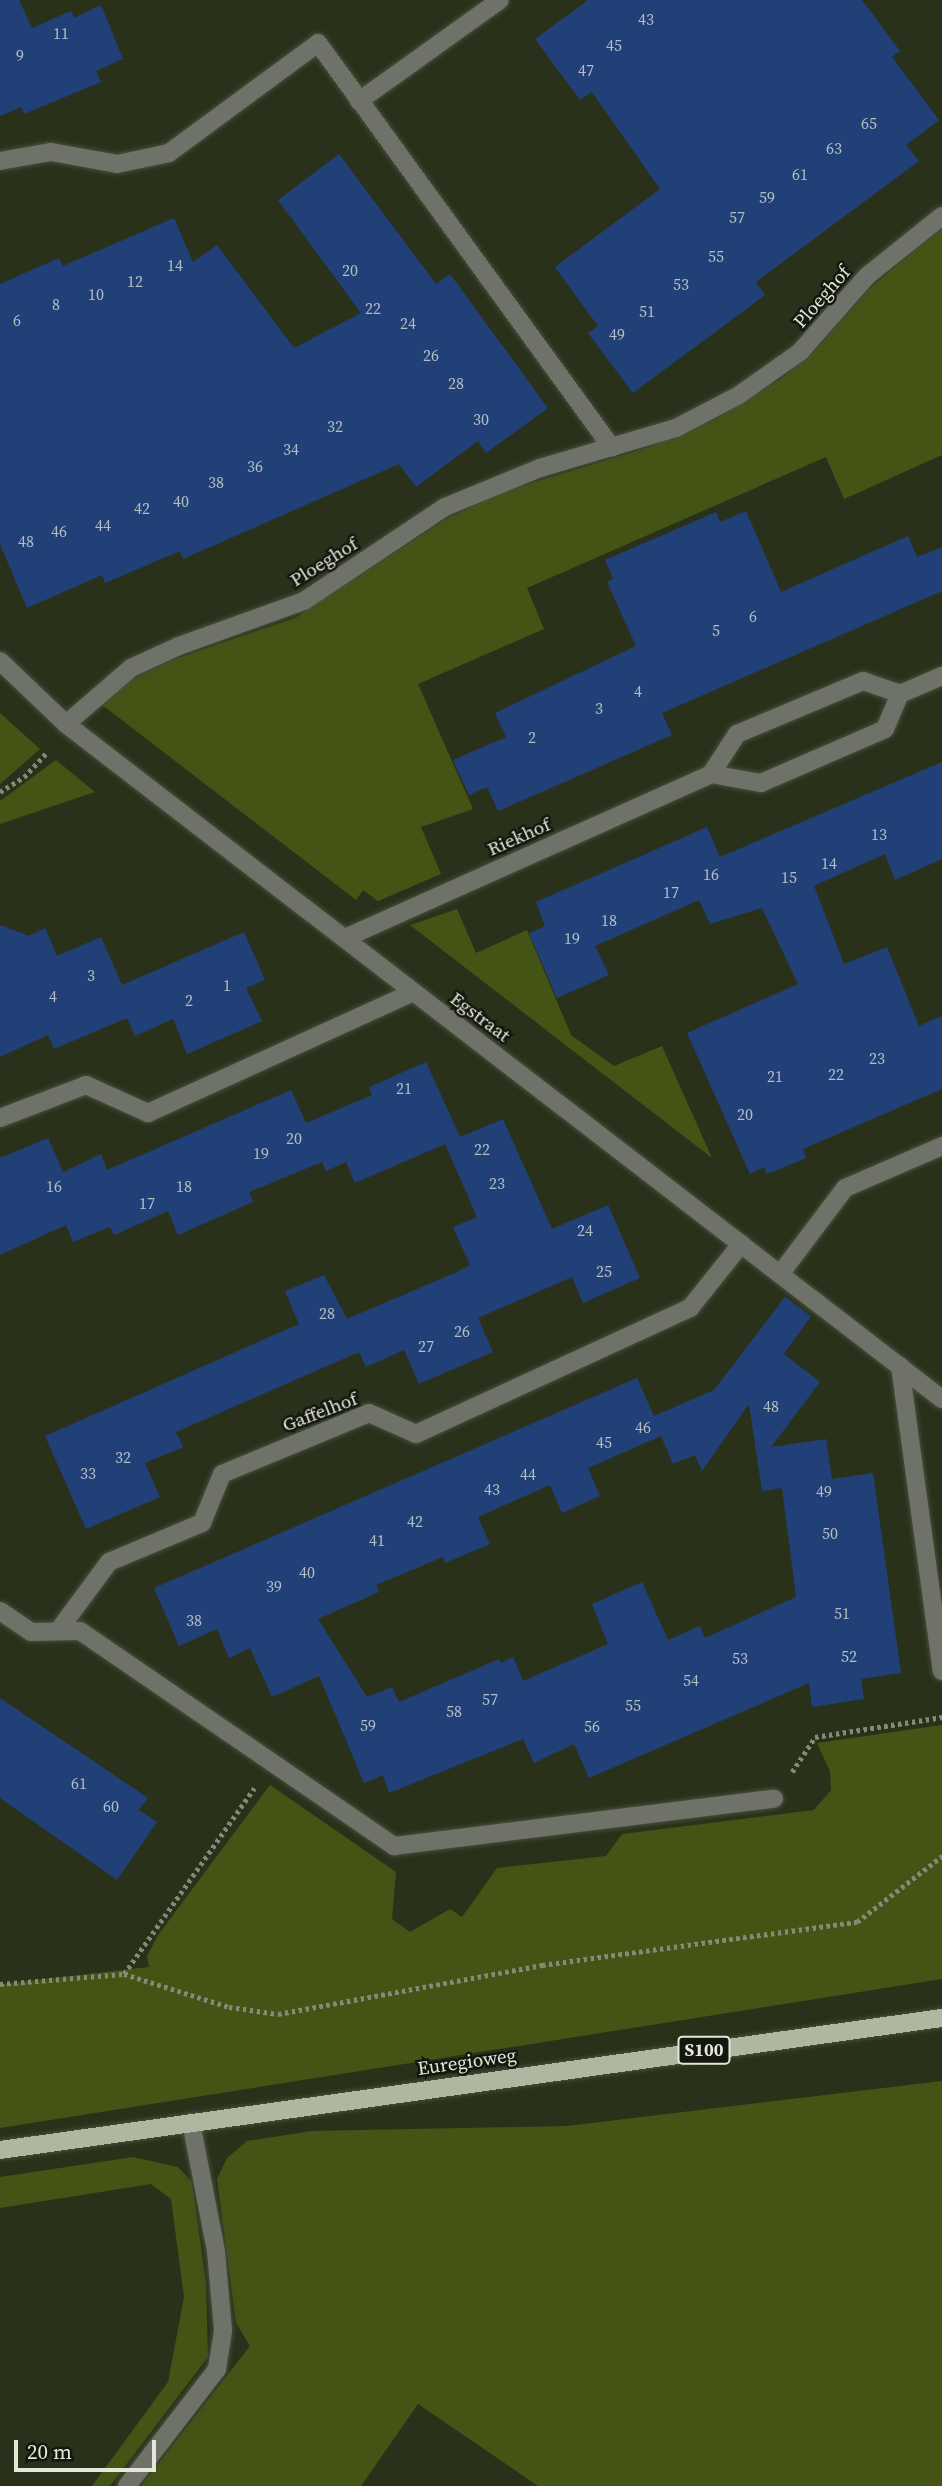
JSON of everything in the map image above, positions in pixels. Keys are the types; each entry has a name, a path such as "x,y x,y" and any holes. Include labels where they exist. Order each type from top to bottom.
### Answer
{"main road":[{"name":"Euregioweg","path":"0,2150 942,2018"}],"street":[{"path":"359,101 500,0"},
{"path":"0,161 51,152 117,164 169,153 318,43 612,447"},
{"name":"Ploeghof","path":"66,724 131,668 179,646 304,601 444,507 540,468 676,428 771,374 822,332 897,248 942,216"},
{"name":"Egstraat","path":"0,661 66,724 942,1399"},
{"path":"900,694 885,729 773,778 761,783 711,774 737,734 863,681 900,694 942,676"},
{"name":"Riekhof","path":"345,939 711,774"},
{"path":"0,1118 86,1085 148,1112 413,992"},
{"path":"781,1273 845,1188 942,1146"},
{"name":"Gaffelhof","path":"58,1631 109,1562 202,1523 222,1474 369,1413 415,1434 690,1308 741,1244"},
{"path":"900,1366 942,1671"},
{"path":"0,1611 31,1632 80,1631 394,1846 774,1799"},
{"path":"127,2486 217,2369 223,2330 216,2251 191,2122"}],"path":[{"path":"0,792 44,756 66,724"},
{"path":"774,1799 815,1737 942,1717"},
{"path":"124,1974 271,1763"},
{"path":"0,1984 124,1974 229,2007 278,2014 542,1965 857,1922 942,1856"}],"green space":[{"path":"942,227 942,455 844,499 826,457 527,588 544,629 418,684 473,809 421,827 441,874 378,901 363,890 356,900 101,704 129,681 172,660 295,618 446,519 502,492 646,448 714,420 782,378 814,351 869,289"},
{"path":"0,713 40,749 0,784"},
{"path":"56,760 95,792 0,824 0,801"},
{"path":"457,909 476,953 527,930 571,1035 614,1066 662,1046 712,1158 410,925"},
{"path":"942,1725 942,1979 0,2128 0,1984 149,1967 147,1956 158,1935 270,1785 396,1872 392,1919 410,1932 450,1909 462,1917 497,1868 606,1856 622,1834 814,1810 831,1790 830,1771 817,1743"},
{"path":"942,2081 942,2486 538,2486 418,2404 361,2486 141,2486 250,2346 236,2323 217,2179 227,2158 247,2141 312,2131 567,2126"},
{"path":"133,2157 178,2167 192,2182 206,2283 208,2357 110,2486 92,2486 168,2382 184,2297 171,2199 151,2184 0,2208 0,2177"}],"building":[{"path":"0,0 19,0 32,28 71,11 74,18 101,5 123,59 96,71 101,82 24,114 21,107 0,116"},
{"path":"588,0 862,0 900,51 892,57 939,120 906,145 919,161 756,282 765,295 633,393 588,333 598,326 555,267 660,189 592,92 580,100 535,39"},
{"path":"339,154 436,284 450,274 548,408 486,453 478,441 416,487 399,464 183,559 180,551 105,583 102,575 27,608 0,544 0,284 59,258 63,266 174,218 193,262 217,245 294,348 361,313 278,200"},
{"path":"746,511 781,592 908,536 917,557 942,547 942,591 662,713 672,735 498,811 487,787 469,795 453,760 506,737 495,713 636,646 607,582 613,579 605,560 716,512 720,522"},
{"path":"942,762 942,859 895,880 885,854 814,886 844,964 887,947 919,1026 942,1016 942,1089 803,1149 806,1158 767,1174 764,1167 750,1174 687,1033 798,984 762,908 710,924 699,900 595,946 609,975 557,998 529,933 545,926 536,902 707,827 720,857"},
{"path":"0,925 29,936 45,928 57,956 101,937 122,985 244,932 265,980 246,988 262,1021 187,1054 173,1019 135,1036 127,1018 54,1049 48,1035 0,1057"},
{"path":"426,1062 460,1137 503,1119 552,1229 608,1205 640,1278 583,1303 572,1277 478,1318 493,1352 419,1384 404,1350 366,1367 359,1352 176,1432 183,1447 145,1463 160,1497 86,1529 45,1436 299,1324 285,1291 324,1275 347,1319 457,1272 470,1265 453,1227 477,1217 445,1144 355,1183 346,1162 326,1171 322,1162 249,1192 253,1202 178,1235 168,1211 114,1235 110,1227 73,1242 66,1225 0,1255 0,1158 48,1138 63,1172 101,1154 107,1170 291,1090 306,1123 372,1095 369,1087"},
{"path":"785,1297 811,1316 784,1354 820,1382 771,1447 826,1439 832,1479 873,1473 901,1673 861,1679 864,1699 812,1707 809,1683 589,1778 574,1744 534,1763 523,1739 389,1793 383,1775 364,1783 319,1676 272,1697 250,1648 229,1658 217,1629 179,1646 154,1588 637,1378 654,1416 714,1390","holes":["749,1404 762,1491 782,1488 796,1597 705,1638 700,1626 668,1640 642,1582 592,1604 608,1644 523,1681 513,1657 501,1663 499,1659 399,1702 392,1687 367,1697 318,1619 379,1592 376,1585 443,1557 445,1563 490,1544 478,1517 550,1485 562,1513 600,1496 588,1468 661,1436 673,1464 695,1455 702,1471"]},
{"path":"0,1698 148,1798 139,1810 157,1822 117,1880 0,1798"}]}
